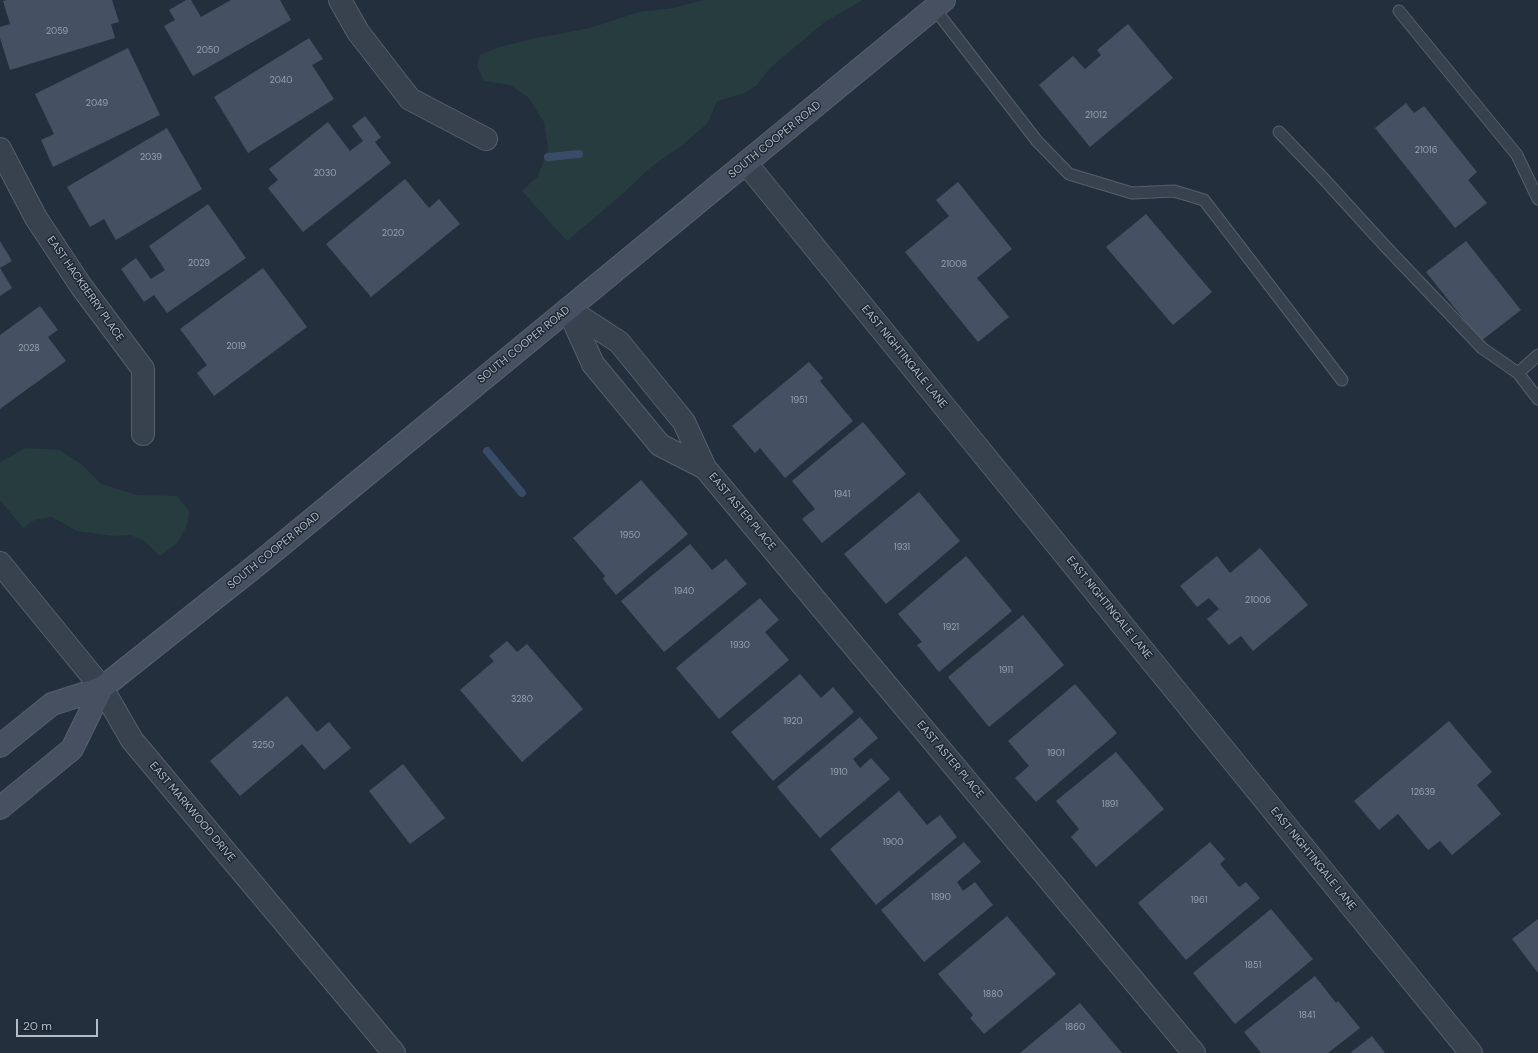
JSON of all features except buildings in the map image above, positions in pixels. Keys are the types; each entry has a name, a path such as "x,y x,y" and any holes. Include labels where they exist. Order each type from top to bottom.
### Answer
{"main road":[{"name":"SOUTH COOPER ROAD","path":"0,746 52,704 102,688 263,560 939,4"},
{"name":"SOUTH COOPER ROAD","path":"0,808 72,749 102,688"}],"street":[{"path":"340,0 358,32 410,99 486,139"},
{"name":"EAST HACKBERRY PLACE","path":"0,150 36,218 81,286 143,369 144,434"},
{"name":"EAST NIGHTINGALE LANE","path":"746,163 1471,1053"},
{"name":"EAST ASTER PLACE","path":"568,309 619,342 684,422 705,468 1194,1053"},
{"name":"EAST ASTER PLACE","path":"568,309 593,364 660,445 705,468"},
{"path":"643,425 669,404"},
{"name":"EAST MARKWOOD DRIVE","path":"0,563 102,688 132,740 394,1053"}],"lane":[{"path":"939,4 1037,141 1069,174 1132,193 1174,191 1204,200 1342,380"},
{"path":"1399,11 1517,155 1538,199"},
{"path":"1279,132 1482,348 1518,373 1538,399"},
{"path":"1518,373 1538,355"}],"green space":[{"path":"704,0 862,0 826,21 770,68 756,86 742,94 717,101 707,124 680,147 651,167 618,198 567,241 522,191 538,176 548,149 544,122 528,97 510,85 484,81 477,66 480,55 500,47 532,39 590,28 639,12 673,8"},
{"path":"26,448 59,450 80,463 101,484 137,495 177,496 189,511 187,525 177,543 160,556 144,541 131,535 113,536 77,531 52,517 34,520 23,528 0,500 0,462"}],"waterway":[{"path":"548,157 579,154"},
{"path":"487,451 522,493"}]}
